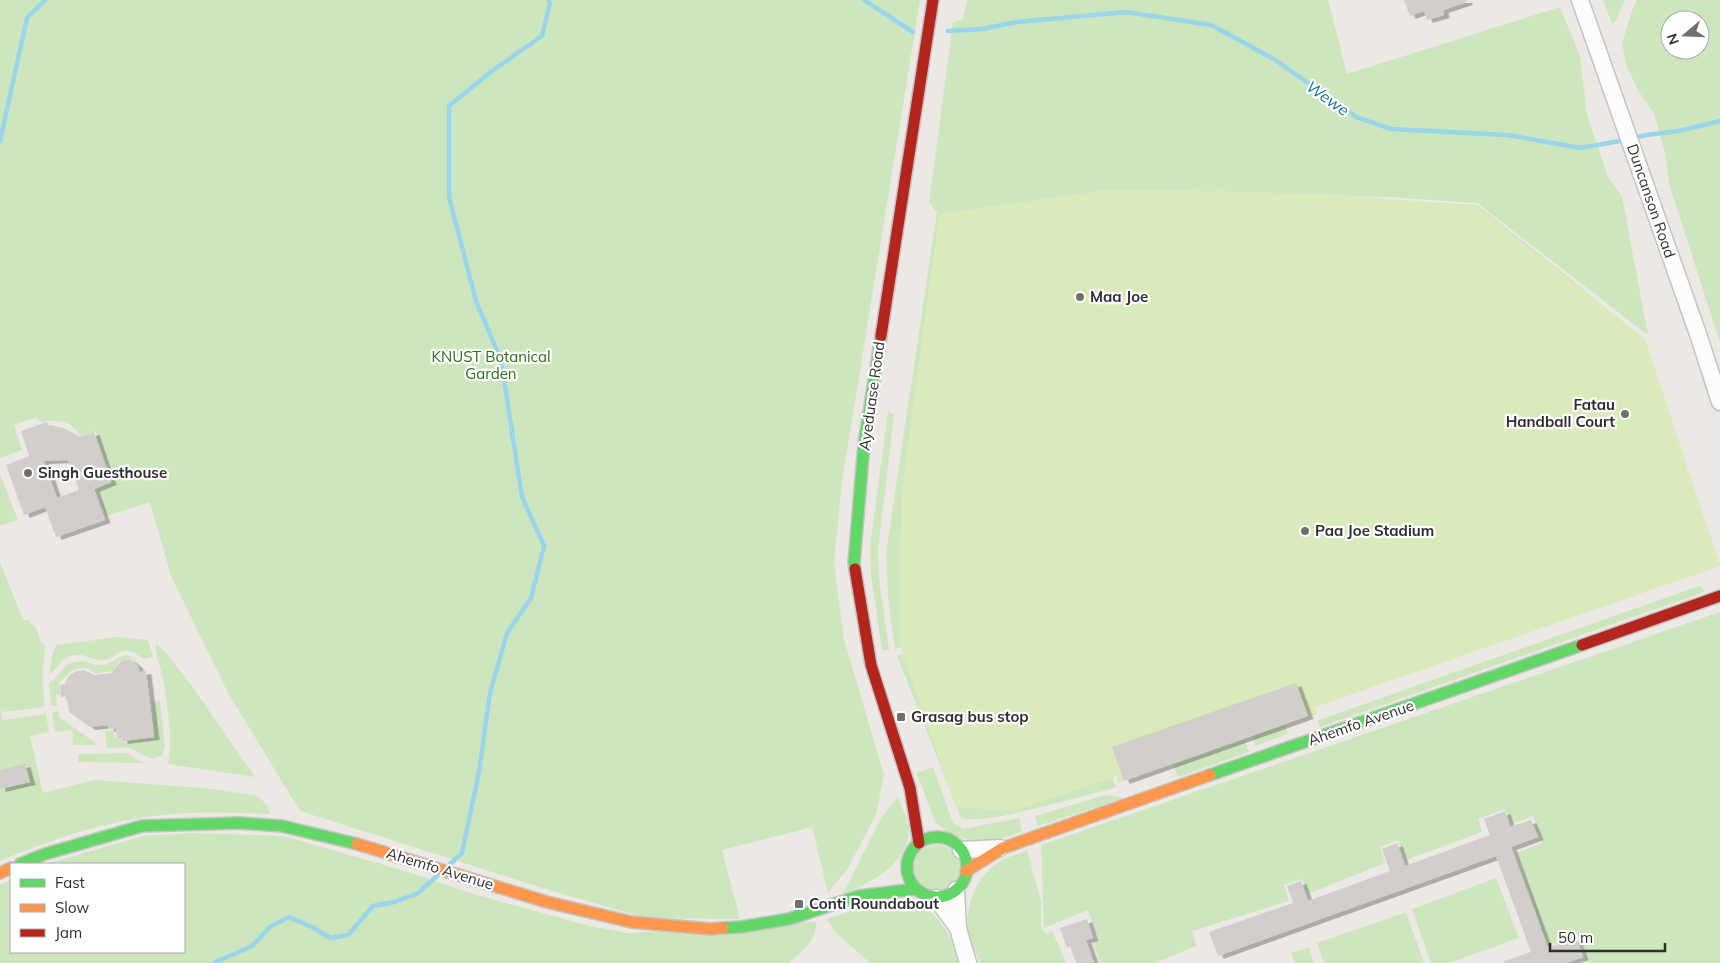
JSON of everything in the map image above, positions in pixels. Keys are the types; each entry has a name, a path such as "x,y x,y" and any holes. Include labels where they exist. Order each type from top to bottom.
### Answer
{"street":[{"name":"Ayeduase Road","path":"920,843 910,788 871,665 854,563 864,444 933,0"},
{"name":"Duncanson Road","path":"1580,0 1720,402"},
{"name":"Ahemfo Avenue","path":"966,871 1003,848 1720,596"},
{"name":"Ayeduase Road","path":"910,788 925,813"},
{"name":"Ahemfo Avenue","path":"22,863 45,854 142,826 239,823 282,826 364,846 547,902 631,922 710,929 741,927 789,919 859,896 916,889"},
{"path":"938,833 961,850 966,860 966,871 963,882 956,890 946,896 936,898 925,895 916,889 907,870 912,850 920,843 938,833"},
{"name":"Ahemfo Avenue","path":"961,850 1003,848"},
{"path":"894,870 908,860"},
{"name":"Ahemfo Avenue","path":"859,896 880,880"},
{"path":"956,890 958,928 968,963"},
{"path":"936,898 958,928"}],"green space":[{"name":"KNUST Botanical Garden","path":"0,0 920,0 842,482 834,563 844,639 884,775 876,815 848,868 828,893 812,827 722,850 740,919 646,918 549,890 300,811 228,693 171,576 150,502 106,516 96,489 113,482 95,431 81,436 68,424 58,421 40,422 37,417 14,425 22,450 0,458"},
{"name":"Paa Joe Stadium","path":"967,0 1328,0 1347,74 1560,7 1580,56 1587,115 1608,177 1622,196 1648,335 1477,203 1386,197 1202,191 1477,205 1571,279 1643,340 1720,565 1328,702 1314,662 1099,740 1116,788 1012,814 991,818 961,818 897,656 914,649 906,645 895,649 888,597 886,553 937,212 929,203 953,22 963,19"},
{"path":"1603,0 1625,0 1615,22 1612,23"},
{"path":"1637,0 1720,0 1720,342 1669,184 1665,153 1654,113 1639,92 1626,65 1622,43"},
{"name":"Paa Joe Stadium","path":"1110,189 1330,194 1476,206 1645,339 1720,566 1315,707 1317,714 1119,783 1116,776 1014,811 956,807 902,652 900,638 901,499 939,214"},
{"path":"888,412 894,414 878,551 879,578 889,650 882,650 871,575 870,547"},
{"path":"0,474 18,520 0,526"},
{"path":"0,562 21,615 24,620 29,620 35,626 41,642 45,645 42,681 45,707 1,712 3,720 46,714 49,732 30,736 43,793 95,780 203,788 255,795 265,803 270,814 222,812 174,814 129,820 85,830 0,861"},
{"path":"1699,586 1702,587 1704,592 1320,727 1318,723 1319,720"},
{"path":"1720,612 1720,963 1581,963 1585,962 1585,950 1578,936 1548,946 1516,853 1542,843 1533,816 1512,824 1505,809 1478,819 1482,832 1406,860 1398,840 1380,847 1385,863 1308,894 1302,879 1284,885 1289,901 1192,931 1196,946 1155,963 1100,963 1093,943 1099,939 1088,910 1044,928 1041,845"},
{"path":"118,637 148,640 153,657 143,659 129,650 124,650 112,657 100,660 77,655 63,660 49,674 56,645"},
{"path":"156,644 162,648 189,682 255,777 168,764 170,744 169,720"},
{"path":"125,655 130,656 140,665 130,658 118,662 114,671 95,673 87,668 79,668 70,672 59,683 60,695 56,695 57,706 51,706 49,683 66,666 78,661 104,665"},
{"path":"160,701 165,747 162,755 157,758 149,758 133,749 107,748 105,731 114,730 115,738 121,738 122,742 155,738 152,702"},
{"path":"58,711 59,717 98,745 73,745 72,730 55,732 52,713"},
{"path":"1285,725 1288,734 1255,746 1252,736"},
{"path":"1245,740 1249,752 1178,777 1173,765"},
{"path":"127,753 142,763 78,762 78,754"},
{"path":"933,767 953,823 963,829 1019,818 1022,832 990,842 963,839 947,832 935,822 917,773"},
{"path":"1106,795 1124,798 1038,826 1035,816"},
{"path":"898,797 909,827 907,842 902,853 895,863 876,878 843,894 881,818"},
{"path":"191,833 284,836 415,874 473,894 590,926 628,933 816,922 816,929 808,945 789,963 0,963 0,885 10,880 10,953 185,953 185,863 50,863 142,836"},
{"path":"932,845 942,845 956,855 960,868 956,881 950,887 942,891 932,891 918,881 914,873 914,863 924,849"},
{"path":"1027,850 1041,901 1041,927 1046,934 1052,930 1066,963 980,963 971,941 968,927 968,916 973,894 985,874 993,866 1002,860"},
{"path":"1496,878 1519,938 1449,963 1431,963 1412,909"},
{"path":"902,900 921,906 935,917 951,938 961,963 870,963 835,932 827,919 875,902"},
{"path":"1406,912 1424,963 1324,963 1317,943"},
{"path":"1309,947 1314,963 1295,963 1291,953"}],"building":[{"path":"1404,0 1467,0 1467,2 1443,10 1444,15 1427,20 1424,11 1410,16"},
{"name":"Singh Guesthouse","path":"47,422 48,425 63,428 79,437 94,432 111,482 94,489 105,520 56,537 45,507 24,515 6,465 29,456 21,431","holes":["68,460 79,490 57,498 44,461"]},
{"path":"129,659 137,665 140,672 146,671 154,737 122,741 122,738 117,738 116,728 109,729 108,725 90,727 69,712 67,696 61,697 60,685 65,684 71,674 77,671 84,670 94,675 112,673 119,663"},
{"path":"1296,683 1308,716 1124,781 1112,747"},
{"path":"25,764 30,782 0,789 0,770"},
{"path":"1505,811 1510,827 1531,820 1538,837 1511,847 1548,948 1576,938 1583,957 1566,963 1504,963 1504,961 1531,952 1496,856 1218,956 1209,932 1293,903 1287,886 1301,881 1308,901 1390,871 1382,849 1397,843 1405,866 1490,835 1484,819"},
{"path":"1087,919 1093,938 1086,940 1094,963 1076,963 1070,946 1067,948 1060,928"}],"waterway":[{"name":"Wewe","path":"0,141 27,18 45,0"},
{"path":"450,864 462,853 479,772 490,693 507,633 531,598 544,546 522,497 501,360 476,301 449,197 449,106 492,71 542,36 550,3 549,0"},
{"name":"Wewe","path":"864,0 913,32"},
{"name":"Wewe","path":"948,31 982,29 1017,22 1126,12 1211,25 1274,59 1356,117 1391,129 1507,135 1581,148 1625,140"},
{"name":"Wewe","path":"1633,138 1679,131 1720,121"},
{"path":"214,963 252,946 271,926 289,917 312,927 330,938 348,935 373,906 395,902 418,893 437,876"}],"traffic: fast":[{"path":"855,569 864,444 881,336"},
{"path":"1210,775 1582,645"},
{"path":"22,863 45,854 142,826 239,823 282,826 357,844"},
{"path":"937,837 954,842 962,850 967,867 962,884 954,892 937,897 920,892 912,884 907,867 912,850 920,842 937,837"},
{"path":"723,928 789,919 859,896 916,889"}],"traffic: slow":[{"path":"966,871 1003,848 1210,775"},
{"path":"357,844 547,902 631,922 710,929 723,928"},
{"path":"0,873 10,868"}],"traffic: jam":[{"path":"881,336 933,0"},
{"path":"855,569 871,665 910,788 919,843"},
{"path":"1582,645 1720,596"}],"place":[{"name":"Maa Joe","path":"1080,297"},
{"name":"Fatau Handball Court","path":"1625,414"},
{"name":"Singh Guesthouse","path":"28,473"},
{"name":"Paa Joe Stadium","path":"1305,531"},
{"name":"Grasag bus stop","path":"901,717"},
{"name":"Conti Roundabout","path":"799,904"}]}
